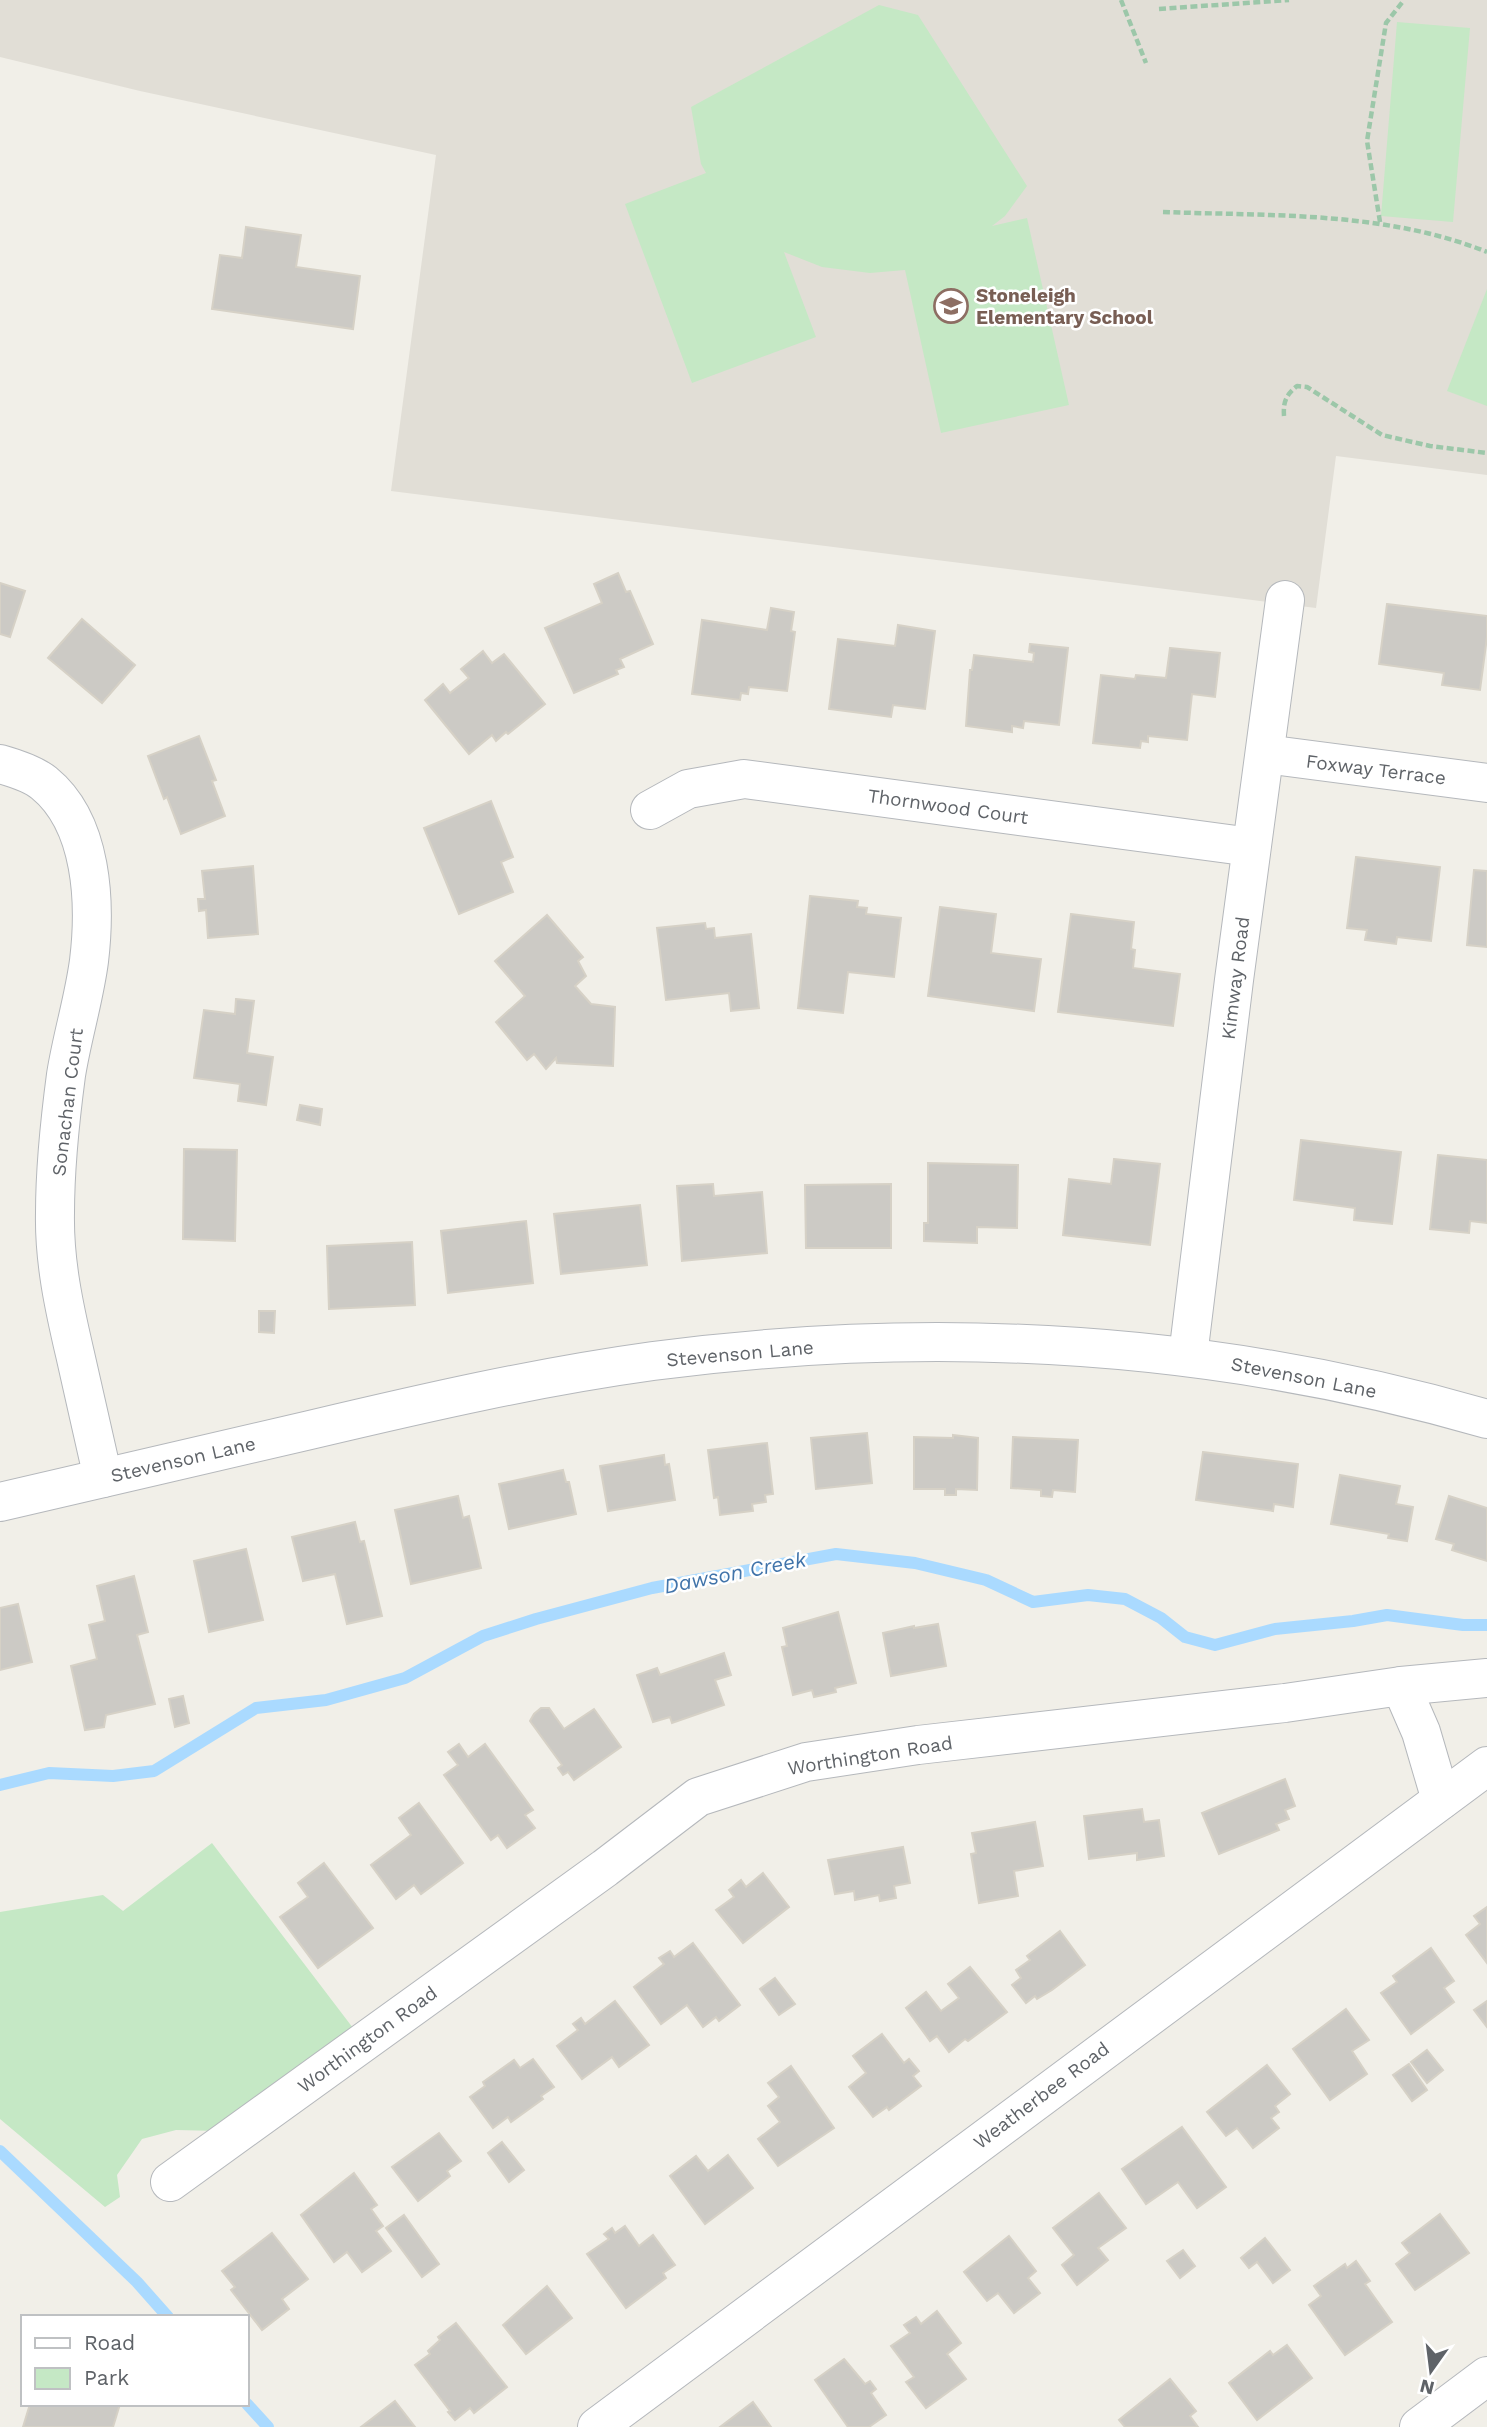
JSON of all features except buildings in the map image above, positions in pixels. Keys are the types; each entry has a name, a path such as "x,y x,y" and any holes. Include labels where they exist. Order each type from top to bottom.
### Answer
{"street":[{"name":"Kimway Road","path":"1188,1356 1251,847 1285,600"},
{"name":"Foxway Terrace","path":"1265,754 1487,783"},
{"name":"Sonachan Court","path":"0,764 43,782 69,812 83,849 90,887 93,922 89,963 67,1074 56,1171 55,1213 56,1250 62,1296 103,1478"},
{"name":"Thornwood Court","path":"650,810 688,789 744,779 1251,847"},
{"name":"Stevenson Lane","path":"0,1502 483,1391 584,1372 733,1352 879,1342 1067,1345 1188,1356 1389,1393 1487,1419"},
{"name":"Worthington Road","path":"170,2182 594,1876 698,1797 806,1762 918,1745 1285,1703 1401,1686 1487,1678"},
{"path":"1401,1686 1421,1732 1441,1800"},
{"name":"Weatherbee Road","path":"597,2427 1487,1766"},
{"path":"1419,2427 1487,2376"}],"path":[{"path":"1121,0 1146,63"},
{"path":"1159,9 1289,0"},
{"path":"1380,222 1367,142 1386,23 1404,0"},
{"path":"1163,212 1380,222 1454,239 1487,251"},
{"path":"1284,416 1283,403 1288,393 1297,386 1307,387 1382,435 1430,446 1487,453"}],"shaded area":[{"name":"Stoneleigh Elementary School","path":"0,0 1487,0 1487,475 1336,456 1316,608 391,491 436,155 140,91 0,57"}],"green space":[{"path":"879,5 918,15 1027,186 1005,216 992,226 1027,218 1069,405 941,433 905,270 870,273 822,267 784,252 816,337 692,383 625,204 706,173 701,164 691,107"},
{"path":"1397,22 1470,28 1453,222 1381,216"},
{"path":"1487,289 1487,406 1447,391"},
{"path":"212,1843 353,2028 219,2131 176,2130 142,2139 117,2175 120,2197 105,2207 0,2119 0,1912 103,1895 123,1911"}],"waterway":[{"name":"Dawson Creek","path":"0,1785 49,1773 113,1776 154,1771 256,1708 326,1700 405,1678 483,1636 652,1588 836,1554 915,1563 986,1580 1033,1602 1088,1595 1125,1599 1161,1618 1185,1637 1215,1645 1275,1629 1387,1615 1463,1625 1487,1625"},
{"path":"0,2151 137,2282 166,2315"},
{"path":"248,2405 268,2427"}],"place":[{"name":"Stoneleigh Elementary School","path":"951,306"}]}
